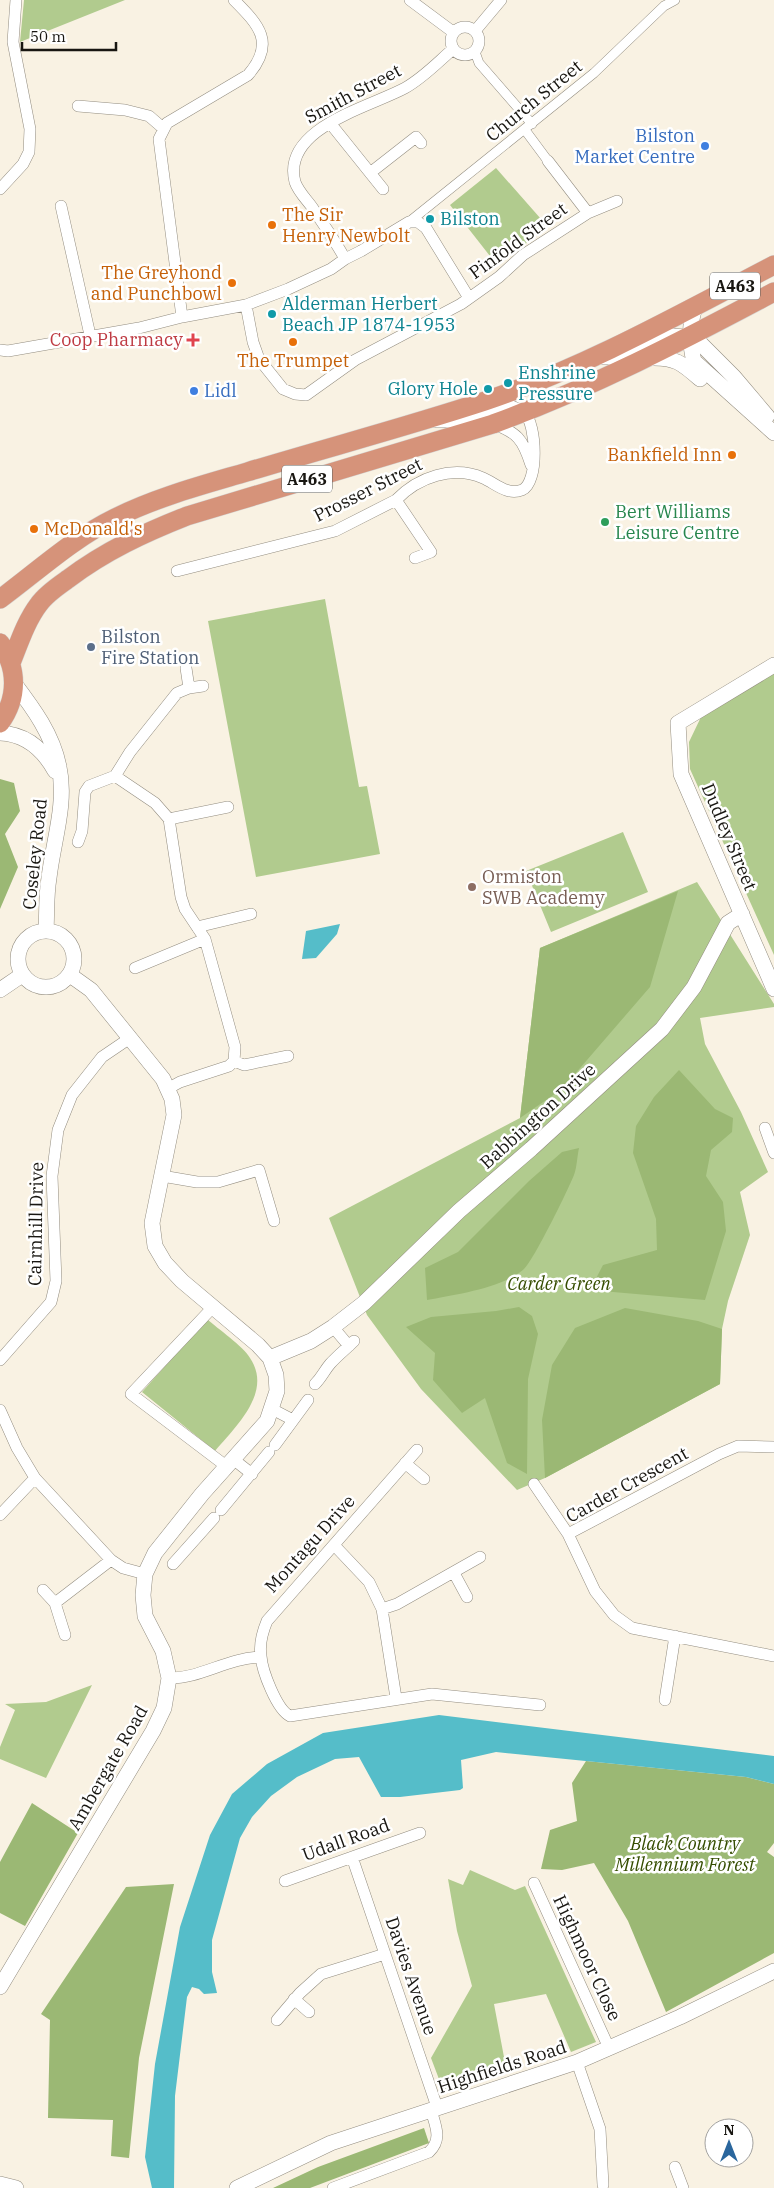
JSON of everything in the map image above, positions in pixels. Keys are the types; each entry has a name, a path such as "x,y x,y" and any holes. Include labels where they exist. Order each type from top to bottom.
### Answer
{"highway":[{"name":"A463","path":"0,599 31,574 90,532 116,518 179,492 416,422 463,413 586,360 774,265"},
{"name":"A463","path":"11,663 24,630 39,604 75,573 113,548 187,516 493,424 524,412 650,358 774,292"},
{"path":"0,582 31,574"},
{"path":"0,643 11,663 14,683 12,701 0,723"}],"street":[{"path":"0,189 23,164 30,152 30,129 13,42 16,0"},
{"path":"182,317 159,139 167,123 248,75 257,65 261,54 260,29 234,0"},
{"path":"410,0 453,32"},
{"path":"475,31 501,0"},
{"name":"Church Street","path":"409,222 594,73 664,6 674,0"},
{"path":"466,27 475,31 479,39 475,52 463,56 453,49 450,41 453,32 466,27"},
{"name":"Smith Street","path":"345,259 336,242 297,186 294,174 295,157 305,141 330,123 407,86 453,49"},
{"name":"Pinfold Street","path":"475,52 479,63 529,127 548,161 588,213"},
{"path":"78,106 125,110 150,116 164,129"},
{"path":"330,123 383,189"},
{"path":"370,173 416,137 421,143"},
{"name":"Pinfold Street","path":"246,305 253,342 259,359 283,389 294,394 306,395 355,360 469,298 499,277 523,255 588,213 617,201"},
{"path":"61,206 90,335"},
{"path":"3,352 90,335 139,328 182,317 246,305 331,269 409,222 418,222 426,228 469,298"},
{"path":"696,306 690,320 692,335 690,344 694,361 774,435"},
{"path":"586,360 616,358 672,333 692,335 734,377 774,425"},
{"path":"650,358 668,357 678,361 721,397 774,435"},
{"path":"507,404 524,412 530,422 535,451 532,469 521,439 493,424 469,420 463,413 507,404"},
{"name":"Prosser Street","path":"177,571 335,531 396,500 410,488 429,478 458,472 482,477 504,490 516,492 526,487 532,475 532,469"},
{"path":"396,500 431,552 415,558"},
{"name":"Dudley Street","path":"774,666 678,723 681,774 774,989"},
{"path":"186,668 189,688"},
{"name":"Coseley Road","path":"14,683 38,716 48,735 58,762 61,800 48,879 46,931"},
{"path":"78,842 82,831 84,792 89,786 115,776 130,752 177,693 189,688 203,686"},
{"name":"Coseley Road","path":"0,733 24,739 37,746 49,759 60,781"},
{"path":"115,776 155,803 169,819 181,897 185,909 205,939 235,1047 234,1061 223,1069 180,1082 168,1088"},
{"path":"169,819 228,807"},
{"path":"197,927 251,914"},
{"name":"Babbington Drive","path":"270,1358 311,1341 364,1304 459,1211 531,1149 662,1029 694,987 728,924 742,914"},
{"path":"46,931 58,934 70,946 74,954 74,964 70,975 61,983 53,987 42,987 35,985 22,975 19,966 20,949 27,938 46,931"},
{"path":"135,968 205,939"},
{"path":"0,990 22,975"},
{"name":"Ambergate Road","path":"0,1987 153,1731 164,1708 168,1678 163,1651 145,1616 143,1595 145,1574 155,1553 266,1421 272,1409 277,1391 276,1375 270,1358 258,1344 182,1281 165,1263 155,1246 152,1223 174,1115 168,1088 91,990 70,975"},
{"name":"Cairnhill Drive","path":"0,1360 51,1302 56,1281 52,1176 58,1130 72,1095 102,1057 130,1038"},
{"path":"234,1061 244,1065 288,1056"},
{"path":"765,1128 773,1145"},
{"path":"162,1176 197,1182 218,1182 259,1170 274,1221"},
{"path":"214,1306 131,1394 230,1463 252,1474"},
{"path":"315,1384 323,1376 328,1366 352,1344 333,1327"},
{"path":"173,1564 252,1474 308,1400"},
{"path":"272,1409 293,1420"},
{"path":"0,1410 17,1448 35,1478 110,1560 123,1568 145,1574"},
{"name":"Carder Crescent","path":"774,1447 738,1446 719,1454 568,1534 595,1591 614,1615 632,1628 774,1656"},
{"name":"Montagu Drive","path":"417,1450 267,1621 262,1633 260,1657 263,1670 280,1708 290,1716 396,1698 432,1694 540,1706"},
{"path":"405,1463 424,1479"},
{"path":"0,1515 35,1478"},
{"path":"534,1484 568,1534"},
{"path":"175,1528 192,1542"},
{"path":"334,1545 366,1578 382,1609 396,1698"},
{"path":"382,1609 397,1604 480,1557"},
{"path":"55,1603 110,1560"},
{"path":"454,1573 467,1597"},
{"path":"43,1590 55,1603 65,1635"},
{"path":"665,1700 674,1636"},
{"path":"168,1678 181,1678 237,1660 260,1657"},
{"name":"Udall Road","path":"285,1881 420,1833"},
{"name":"Davies Avenue","path":"333,2188 429,2152 436,2143 438,2135 434,2108 352,1857"},
{"name":"Highmoor Close","path":"534,1883 609,2048"},
{"path":"277,2020 294,2000 321,1974 385,1954"},
{"name":"Highfields Road","path":"237,2188 331,2142 577,2062 707,2004 774,1971"},
{"path":"294,2000 309,2012"},
{"path":"577,2062 600,2129 602,2185"},
{"path":"675,2168 683,2188"},
{"path":"0,2184 16,2188"}],"green space":[{"path":"24,0 125,0 20,42"},
{"path":"496,168 548,227 497,265 450,205"},
{"path":"325,599 359,787 367,786 380,854 256,877 208,621"},
{"path":"774,673 774,955 690,769 689,742 701,717"},
{"path":"0,779 14,783 20,811 5,834 18,867 0,909"},
{"path":"623,832 648,892 551,932 526,871"},
{"name":"Carder Green","path":"697,882 774,1004 774,1007 700,1018 705,1044 741,1112 768,1172 740,1192 750,1235 728,1301 722,1329 720,1384 545,1478 517,1490 421,1389 367,1315 329,1218 520,1118 540,948"},
{"path":"678,891 650,987 562,1089 520,1118 540,948"},
{"path":"679,1070 715,1109 733,1118 732,1132 711,1150 706,1176 723,1202 726,1231 705,1300 590,1290 603,1265 657,1250 656,1219 633,1153 636,1126 654,1097"},
{"path":"579,1148 571,1183 543,1239 524,1269 515,1276 491,1286 427,1300 425,1268 458,1252 529,1181 562,1152"},
{"path":"519,1307 532,1316 538,1334 528,1379 527,1474 507,1463 485,1398 462,1413 433,1380 435,1353 406,1327 431,1317"},
{"path":"625,1308 698,1321 722,1329 720,1384 545,1478 542,1420 552,1365 575,1328"},
{"path":"207,1319 247,1353 256,1371 257,1383 255,1396 249,1408 233,1431 215,1451 142,1392"},
{"path":"92,1685 46,1778 0,1759 0,1747 15,1710 5,1704 46,1702"},
{"name":"Black Country Millennium Forest","path":"586,1761 746,1777 774,1784 774,1843 767,1852 774,1857 774,1953 666,2012 628,1921 594,1863 562,1870 541,1869 550,1830 577,1821 572,1783"},
{"path":"32,1803 78,1833 25,1926 0,1913 0,1862"},
{"path":"470,1870 515,1890 525,1886 596,2042 571,2052 546,1994 494,2004 507,2073 450,2092 442,2087 431,2058 472,1986 457,1931 448,1879 463,1885"},
{"path":"174,1884 139,2058 129,2158 111,2156 113,2120 48,2118 50,2020 41,2014 126,1887"},
{"path":"424,2128 429,2143 310,2188 273,2188 318,2167"}],"water":[{"path":"340,924 337,934 316,958 302,959 306,931"},
{"path":"439,1715 774,1756 774,1784 746,1777 496,1752 461,1760 463,1788 460,1790 400,1797 381,1797 359,1757 335,1759 297,1777 271,1796 252,1817 240,1838 212,1940 212,1972 217,1993 204,1994 199,1989 192,1987 187,1997 175,2096 174,2188 152,2188 145,2157 155,2064 180,1927 210,1835 232,1794 267,1764 323,1733"}],"place":[{"name":"Bilston Market Centre","path":"705,146"},
{"name":"Bilston","path":"430,219"},
{"name":"The Sir Henry Newbolt","path":"272,225"},
{"name":"The Greyhond and Punchbowl","path":"232,283"},
{"name":"Alderman Herbert Beach JP 1874-1953","path":"272,314"},
{"name":"Coop Pharmacy","path":"193,340"},
{"name":"The Trumpet","path":"293,342"},
{"name":"Enshrine Pressure","path":"508,383"},
{"name":"Glory Hole","path":"488,389"},
{"name":"Lidl","path":"194,391"},
{"name":"Bankfield Inn","path":"732,455"},
{"name":"Bert Williams Leisure Centre","path":"605,522"},
{"name":"McDonald's","path":"34,529"},
{"name":"Bilston Fire Station","path":"91,647"},
{"name":"Ormiston SWB Academy","path":"472,887"}]}
